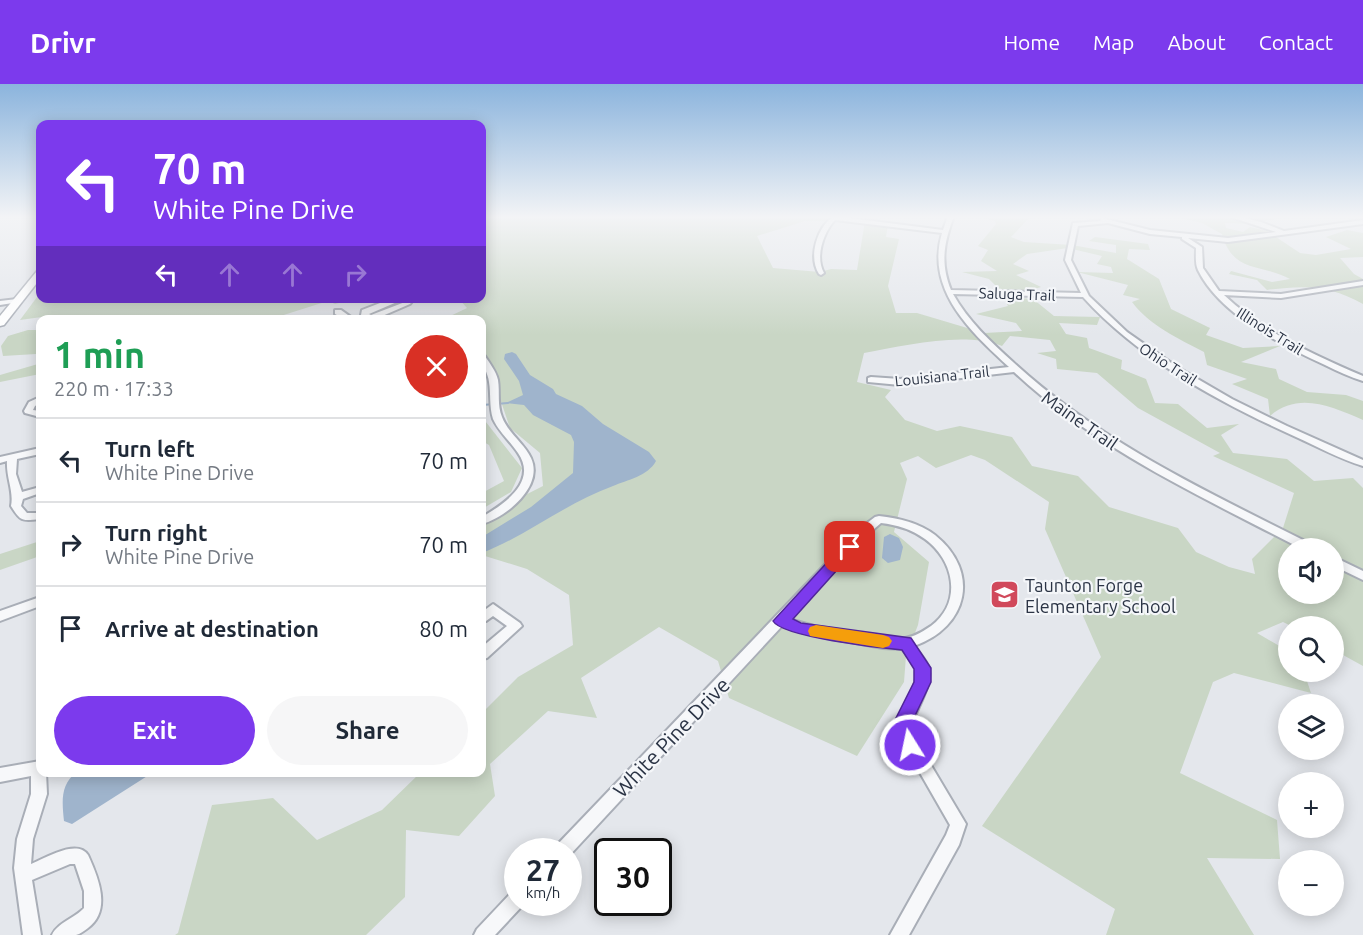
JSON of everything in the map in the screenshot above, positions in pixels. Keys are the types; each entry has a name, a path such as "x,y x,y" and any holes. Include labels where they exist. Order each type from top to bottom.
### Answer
{"street":[{"path":"817,256 816,262 821,273"},
{"name":"Maine Trail","path":"941,256 941,268 950,292 977,332 1014,369 1058,406 1129,454 1290,538"},
{"name":"Ohio Trail","path":"1066,256 1072,276 1085,295 1112,323 1139,345 1182,374 1285,429 1363,463"},
{"name":"Illinois Trail","path":"1199,256 1199,267 1218,293 1233,308 1265,331 1363,379"},
{"path":"0,323 36,278"},
{"path":"1218,293 1281,296 1363,283"},
{"name":"Saluga Trail","path":"950,292 1085,295"},
{"path":"0,303 17,301"},
{"path":"365,315 365,312 388,303"},
{"path":"376,315 408,303"},
{"path":"339,312 344,315"},
{"path":"486,364 495,379 495,406 499,421 526,458 530,469 528,479 517,496 505,508 486,519"},
{"name":"Louisiana Trail","path":"871,380 900,382 1014,369"},
{"path":"36,402 28,411 36,413"},
{"path":"0,460 36,452"},
{"path":"12,458 11,474 18,496 17,511 24,517 36,516"},
{"path":"18,496 36,491"},
{"name":"White Pine Drive","path":"575,838 864,532 879,519 895,520 917,528 948,554 955,570 958,596 950,619 927,635 905,643 799,629 781,621"},
{"path":"1344,566 1363,576"},
{"path":"0,616 36,602"},
{"path":"486,615 493,609 516,626 486,651"},
{"path":"899,935 953,839 958,824 903,731 907,713 923,682 923,668 905,643"},
{"path":"0,776 36,770"},
{"path":"32,935 22,868 25,839 39,794 39,777"},
{"path":"23,876 70,856 79,855 84,864 92,894 93,910 88,917 61,935"},
{"path":"483,935 504,913"}],"green space":[{"path":"486,256 767,256 773,268 820,272 831,269 857,270 859,256 895,256 888,286 896,313 917,313 984,333 1022,331 1016,323 976,314 1008,306 1003,297 1033,299 1054,316 1100,317 1097,325 1059,323 1066,334 1087,338 1089,348 1122,360 1121,369 1146,379 1155,403 1178,404 1207,428 1239,424 1221,435 1233,453 1287,459 1314,481 1353,478 1363,488 1363,666 1344,656 1344,616 1278,616 1278,624 1257,633 1278,645 1278,682 1307,682 1311,693 1234,673 1213,682 1180,773 1277,820 1278,859 1207,858 1254,935 1106,935 1115,909 982,826 1101,657 1045,529 1049,502 985,460 971,455 936,468 918,456 900,463 907,479 894,532 929,562 918,625 906,656 904,682 857,756 729,698 718,661 659,627 581,678 597,718 548,711 490,764 495,796 459,836 406,830 405,897 366,935 175,935 178,933 212,805 273,798 317,840 382,810 416,777 486,777 486,709 518,677 573,645 569,595 527,569 486,556 486,515 543,486 540,453 510,428 490,369 486,368 486,315 452,315 467,308 463,303 486,303","holes":["1010,336 1050,340 1056,351 1037,353 1056,359 1057,369 1097,373 1138,408 1220,453 1213,456 1294,493 1283,528 1252,559 1255,574 1229,567 1196,552 1178,528 1109,507 1078,476 1032,466 1012,437 960,426 937,431 905,420 885,397 891,390 857,382 864,353 933,341 970,340 1002,346"]},
{"path":"984,256 1025,256 1013,264 1029,271 1016,275 1041,287 1028,291 1000,290 989,279 962,272 997,271 981,261"},
{"path":"1102,256 1128,256 1127,259 1159,279 1171,309 1210,328 1206,335 1243,348 1280,346 1241,362 1276,369 1279,379 1307,392 1346,395 1363,401 1363,420 1328,406 1304,403 1281,408 1270,416 1268,399 1232,384 1247,379 1207,365 1204,352 1165,331 1147,318 1132,302 1140,299 1123,295 1128,285 1077,272 1113,273 1111,267 1097,264"},
{"path":"1233,256 1363,256 1340,258 1354,274 1363,279 1363,304 1339,293 1316,288 1293,287 1267,290 1257,280 1229,274 1231,271 1272,282 1290,279 1249,266"},
{"path":"36,298 36,303 322,303 284,315 36,315 36,318 20,320"},
{"path":"36,330 36,354 3,356 1,346 8,336"},
{"path":"36,365 36,375 0,382 0,375"},
{"path":"486,422 522,468 511,492 486,507 486,491 504,481 489,445 486,443"},
{"path":"36,542 36,557 0,570 0,554"}],"water":[{"path":"512,352 516,354 530,375 553,389 556,394 582,406 603,424 649,452 656,461 643,474 579,501 486,551 486,535 531,507 573,473 574,442 571,435 533,415 524,405 506,403 523,395 519,381 504,359 505,354"},
{"path":"890,534 899,538 903,547 900,560 888,563 882,558 884,537"},
{"path":"71,777 146,777 72,824 64,821 63,794"}],"waterway":[{"path":"486,405 508,403"}],"slow traffic":[{"path":"816,631 883,641"}],"place":[{"name":"Taunton Forge Elementary School","path":"1004,595"}],"route":[{"path":"850,547 781,621 799,629 905,643 923,668 923,682 904,720 903,731 910,745"}]}
